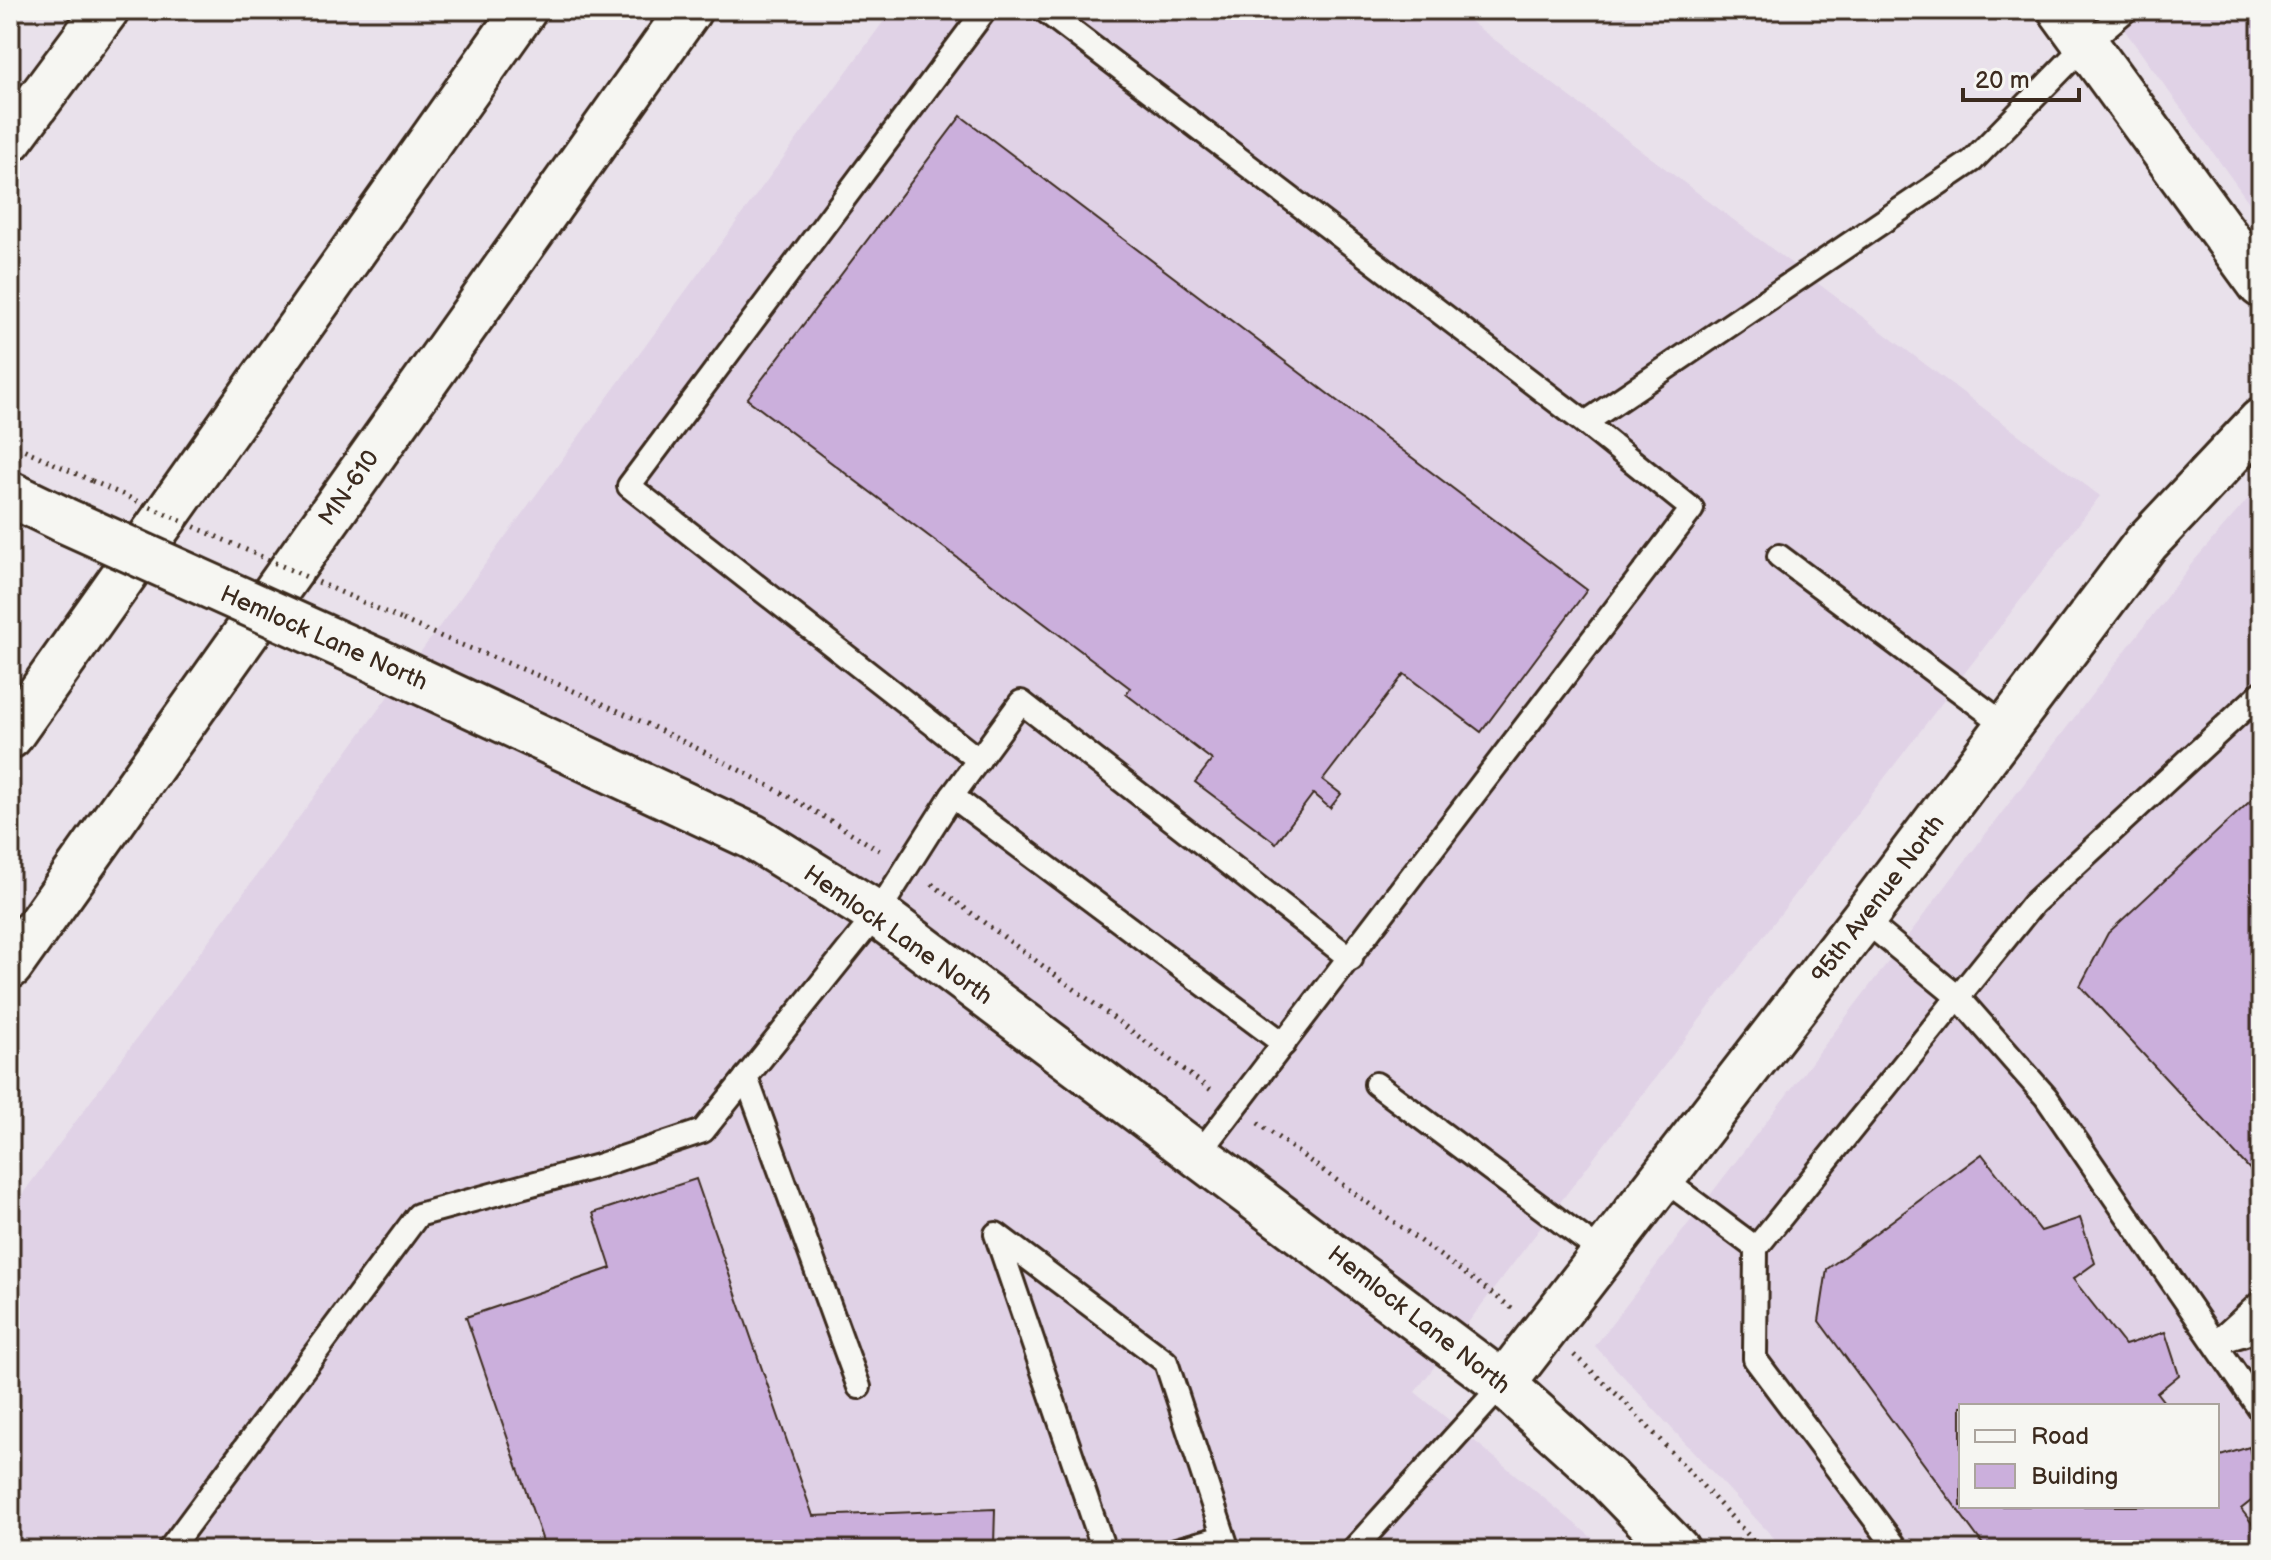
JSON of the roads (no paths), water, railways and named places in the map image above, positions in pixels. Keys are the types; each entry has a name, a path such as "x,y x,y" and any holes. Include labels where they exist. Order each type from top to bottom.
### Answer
{"main road":[{"path":"10,139 106,10"},
{"path":"10,736 524,10"},
{"name":"MN-610","path":"10,966 689,10"},
{"path":"2061,10 2261,285"},
{"name":"95th Avenue North","path":"1503,1384 1863,919 2146,543 2261,421"},
{"name":"Hemlock Lane North","path":"10,494 753,837 877,914 1503,1384 1608,1479 1677,1550"}],"lane":[{"path":"979,760 629,486 985,10"},
{"path":"1044,10 1585,423 1692,509 1199,1154"},
{"path":"1585,423 1972,161 2086,44 2126,10"},
{"path":"1779,556 2008,727"},
{"path":"1898,1550 1755,1359 1756,1248 2033,904 2261,693"},
{"path":"169,1550 418,1215 598,1166 703,1131 877,914 952,796 1021,702 1351,959"},
{"path":"952,796 1284,1044"},
{"path":"1863,919 1959,998 2046,1097 2217,1342 2261,1411"},
{"path":"746,1077 859,1387"},
{"path":"1376,1084 1604,1254"},
{"path":"1663,1179 1756,1248"},
{"path":"1104,1550 996,1234 1166,1362 1226,1543 1176,1550"},
{"path":"2217,1342 2261,1302"},
{"path":"2217,1342 2261,1329"},
{"path":"1353,1550 1503,1384"}]}
